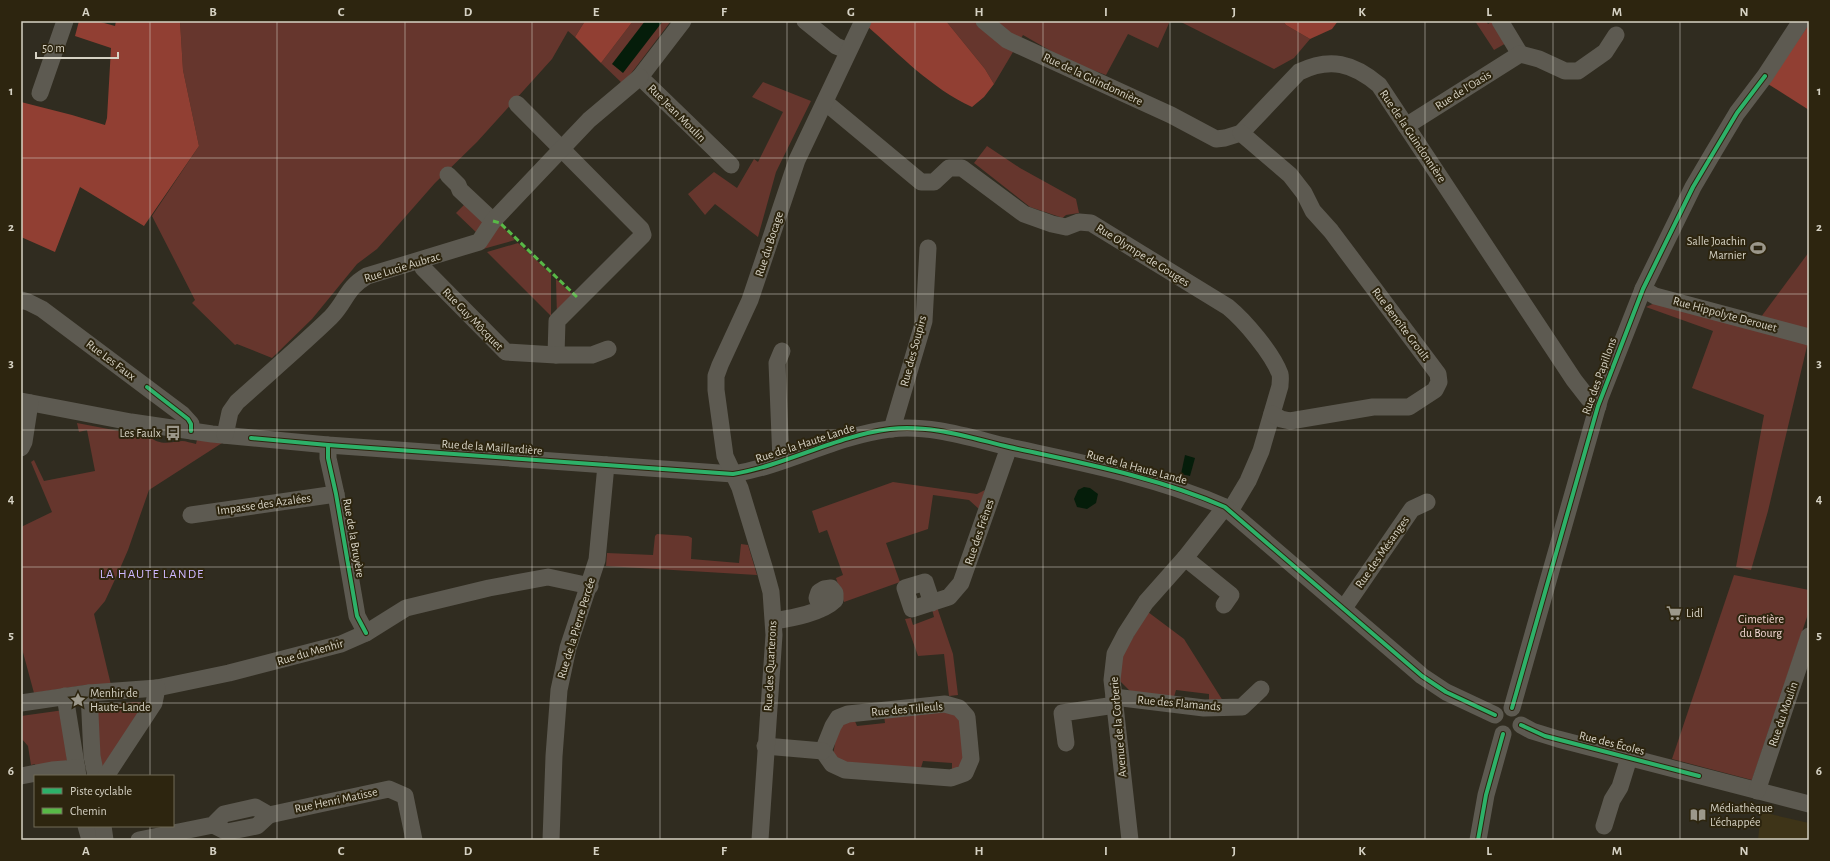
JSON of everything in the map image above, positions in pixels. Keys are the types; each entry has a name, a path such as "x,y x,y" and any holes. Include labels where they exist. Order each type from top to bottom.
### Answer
{"street":[{"path":"40,93 64,21"},
{"name":"Rue Jean Moulin","path":"683,21 640,77 731,164"},
{"path":"805,21 836,46 848,51"},
{"name":"Rue du Bocage","path":"733,474 725,456 716,390 716,376 750,300 797,160 863,21"},
{"name":"Rue de la Guindonnière","path":"984,21 1007,40 1171,115 1216,139 1234,136 1241,133 1299,72 1311,66 1326,63 1352,67 1365,73 1379,85 1574,380 1588,398 1598,406"},
{"path":"1500,21 1520,54 1539,59 1564,72 1578,71 1605,52 1616,35"},
{"name":"Rue des Papillons","path":"1512,708 1598,406 1643,289 1693,187 1713,153 1737,113 1765,76 1801,21"},
{"name":"Rue de l'Oasis","path":"1406,126 1520,54"},
{"name":"Rue Lucie Aubrac","path":"225,435 230,412 237,402 331,316 349,290 359,281 367,276 421,261 479,242 493,221 599,110 640,77"},
{"name":"Rue Olympe de Gouges","path":"825,102 921,182 934,182 949,168 962,168 1024,214 1052,224 1066,227 1079,222 1091,223 1228,307 1244,320 1274,364 1280,375 1280,386 1261,451 1251,475 1228,509"},
{"path":"518,104 561,150 641,229 643,235 557,321 556,355"},
{"name":"Rue Benoîte Groult","path":"1241,133 1290,175 1304,193 1313,211 1331,231 1438,374 1439,382 1435,390 1409,407 1373,407 1290,421 1280,419 1272,414"},
{"path":"448,175 458,185 460,190 493,221"},
{"name":"Rue des Soupirs","path":"892,429 924,321 928,248"},
{"name":"Rue Guy Môcquet","path":"421,261 423,268 506,352 556,355 592,355 608,349"},
{"name":"Rue Hippolyte Derouet","path":"1643,289 1655,296 1809,337"},
{"name":"Rue Les Faux","path":"21,300 42,309 147,387 188,419 191,424 191,431"},
{"path":"781,461 777,364 782,351"},
{"path":"21,448 24,442 25,402"},
{"name":"Rue de la Maillardière","path":"25,402 131,422 225,435 328,445 733,474"},
{"name":"Rue de la Haute Lande","path":"733,474 756,470 843,440 892,429 933,430 1071,460 1186,491 1228,509 1422,676 1446,692 1495,715"},
{"name":"Rue de la Bruyère","path":"328,445 328,458 336,494 357,616 366,633"},
{"name":"Rue des Frênes","path":"932,603 949,597 961,583 1009,447"},
{"name":"Rue de la Pierre Percée","path":"551,840 558,690 568,648 590,586 596,560 606,465"},
{"name":"Rue des Quarterons","path":"733,474 740,488 765,570 771,592 774,622 760,840"},
{"name":"Impasse des Azalées","path":"191,515 336,494"},
{"name":"Rue des Mésanges","path":"1344,608 1412,509 1427,502"},
{"name":"Avenue de la Corberie","path":"1129,840 1112,680 1115,654 1146,602 1228,509"},
{"path":"1185,558 1231,595 1224,605"},
{"name":"Rue du Menhir","path":"21,703 89,693 157,688 229,673 335,646 366,633 406,608 489,588 548,577 590,586"},
{"path":"774,622 796,618 821,609"},
{"name":"Rue du Moulin","path":"1757,791 1809,636"},
{"path":"107,775 154,703 157,688"},
{"name":"Rue des Flamands","path":"1066,743 1062,713 1114,701 1204,708 1242,707 1261,689"},
{"path":"89,693 92,756 96,775"},
{"path":"21,776 52,770 77,772 65,696"},
{"name":"Rue des Tilleuls","path":"945,704 960,708 967,717 971,759 965,773 951,778 846,770 832,764 823,751 838,718 848,714 945,704"},
{"path":"1502,708 1512,708 1520,717 1521,725 1516,732 1512,734 1503,734 1495,726 1495,715 1502,708"},
{"name":"Rue des Écoles","path":"1521,725 1545,736 1809,804"},
{"path":"1478,840 1486,794 1503,734"},
{"path":"765,746 823,751"},
{"name":"Rue des Écoles","path":"1604,826 1612,800 1620,787 1629,758"},
{"name":"Rue Henri Matisse","path":"139,840 213,825 227,832 257,826 269,815 389,789 405,796 414,840"},
{"path":"86,827 90,840"},
{"path":"103,827 105,840"}],"shaded area":[{"path":"79,21 97,21 115,26 116,21 180,21 183,70 199,146 144,226 80,187 55,252 21,237 21,102 105,125 107,118 111,48 75,36"},
{"path":"585,21 633,21 601,63 575,37"},
{"path":"645,21 663,21 623,73 612,64"},
{"path":"868,21 946,21 985,69 994,84 984,97 972,107 929,81 866,25"},
{"path":"1283,21 1338,21 1332,29 1310,39 1286,25"},
{"path":"1809,24 1809,110 1768,84"},
{"path":"1185,455 1195,458 1190,476 1181,474"},
{"path":"1084,487 1090,488 1098,494 1096,503 1087,509 1077,507 1074,499 1078,490"},
{"path":"1761,812 1809,823 1809,840 1758,840"}],"green space":[{"path":"180,21 585,21 575,37 568,31 552,59 477,142 435,183 377,249 357,264 312,319 272,358 237,344 235,345 192,303 195,300 152,216 199,146 183,70"},
{"path":"633,21 671,21 623,84 601,63"},
{"path":"946,21 1170,21 1158,48 1128,34 1106,75 1070,62 1023,35 994,84 985,69"},
{"path":"1179,21 1283,21 1286,25 1310,39 1294,58 1274,69"},
{"path":"1475,21 1486,21 1488,24 1493,21 1508,42 1494,50"},
{"path":"763,82 811,101 776,172 758,237 715,204 705,215 688,194 714,172 737,188 754,159 758,162 783,112 752,97"},
{"path":"987,146 1020,168 1076,199 1079,213 1066,215 1059,221 1060,217 1030,207 974,163"},
{"path":"467,202 488,222 479,235 456,213"},
{"path":"500,224 515,240 483,249"},
{"path":"518,243 551,274 551,316 487,252"},
{"path":"1809,252 1809,330 1761,317"},
{"path":"556,279 575,297 557,317"},
{"path":"1657,302 1808,342 1768,511 1751,570 1736,567 1764,415 1692,388 1713,331 1646,307"},
{"path":"77,423 150,437 158,442 170,443 182,441 196,444 197,440 222,443 149,490 128,550 118,573 105,601 94,614 111,685 86,685 34,693 21,645 21,527 52,512 31,462 34,460 44,481 95,471 87,430 79,432"},
{"path":"893,482 977,494 985,490 979,509 969,500 933,495 928,529 886,543 900,582 844,602 836,578 843,575 827,530 819,533 812,511"},
{"path":"657,534 688,536 692,538 691,559 739,563 741,544 748,545 757,575 606,566 607,553 653,555 655,536"},
{"name":"Cimetière du Bourg","path":"1734,575 1809,590 1809,611 1752,780 1672,759"},
{"path":"937,607 953,654 958,695 949,696 944,654 918,656 905,619 911,618 913,625 934,617 932,609"},
{"path":"1148,612 1184,639 1223,701 1209,701 1209,694 1176,690 1174,697 1130,691 1118,679 1119,661"},
{"path":"134,702 148,703 101,773 93,706 105,707"},
{"path":"64,710 67,760 36,768 35,764 31,765 28,746 21,738 21,716"},
{"path":"950,710 960,717 964,765 952,773 952,763 923,761 920,771 841,765 833,755 838,726 854,719 857,726 885,723 884,715"}],"marked path":[{"path":"493,221 500,223 579,299"}],"cycle path":[{"path":"1512,708 1598,406 1643,289 1693,187 1737,113 1765,76"},
{"path":"147,387 188,419 191,424 191,431"},
{"path":"251,438 328,445 733,474 773,464 850,438 890,429 920,428 965,436 1146,479 1199,496 1225,507 1422,676 1446,692 1495,715"},
{"path":"328,445 328,458 336,494 357,616 366,633"},
{"path":"1521,725 1545,736 1699,776"},
{"path":"1478,840 1486,795 1503,734"}],"place":[{"name":"Salle Joachin Marnier","path":"1758,248"},
{"name":"Les Faulx","path":"173,433"},
{"name":"Lidl","path":"1674,613"},
{"name":"Menhir de Haute-Lande","path":"78,700"},
{"name":"Médiathèque L'échappée","path":"1698,815"}],"district":[{"name":"LA HAUTE LANDE","path":"152,573"}]}
